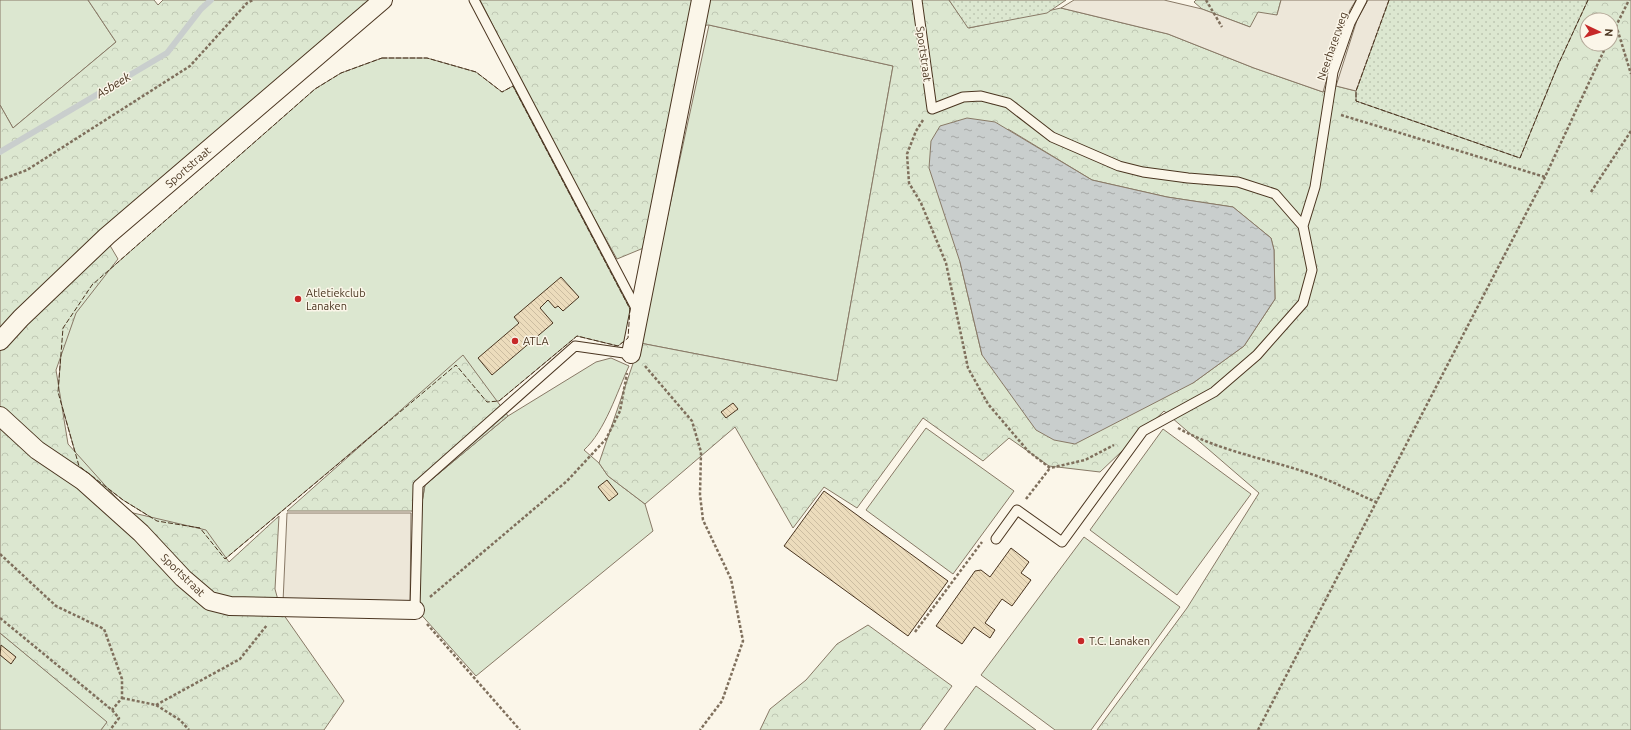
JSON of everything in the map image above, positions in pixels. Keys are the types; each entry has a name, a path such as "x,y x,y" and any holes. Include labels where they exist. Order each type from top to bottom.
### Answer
{"street":[{"name":"Sportstraat","path":"0,341 21,318 107,236 383,0"},
{"path":"631,354 701,0"},
{"name":"Sportstraat","path":"0,416 37,450 89,486 142,533 183,578 210,601 230,606 415,610"}],"lane":[{"path":"474,0 638,313"},
{"name":"Sportstraat","path":"917,0 932,109"},
{"name":"Neerharerweg","path":"1303,226 1315,187 1327,110 1327,101 1333,72 1350,23 1362,0"},
{"path":"932,109 963,97 981,96 1008,103 1052,136 1119,166 1143,172 1188,178 1238,182 1275,194 1303,226 1312,270 1303,302 1257,356 1214,392 1163,418 1143,431 1062,542 1017,510 996,539"},
{"path":"415,610 418,485 576,346 631,354"}],"path":[{"path":"0,180 27,170 190,66 247,3 253,0"},
{"path":"1206,0 1222,27"},
{"path":"1619,19 1629,0"},
{"path":"1619,35 1631,74"},
{"path":"1258,730 1545,176 1603,52"},
{"path":"932,109 916,131 907,154 909,183 921,203 946,263 968,368 988,404 1028,451 1050,468"},
{"path":"1327,110 1545,176"},
{"path":"1591,192 1631,131"},
{"path":"520,730 415,610 567,481 606,439 620,411 631,354"},
{"path":"631,354 649,370 692,421 701,452 700,496 703,520 731,579 742,633 743,641 722,701 700,730"},
{"path":"1163,418 1197,438 1251,457 1314,475 1376,502"},
{"path":"1017,510 1050,468 1085,460 1143,431"},
{"path":"915,632 988,533 996,539"},
{"path":"0,554 56,606 104,629 122,679 122,698 112,710"},
{"path":"156,705 240,658 282,606"},
{"path":"0,618 112,710 119,718 110,730"},
{"path":"122,698 156,705 180,720 189,730"}],"green space":[{"path":"0,0 88,0 116,42 13,128 0,105"},
{"path":"88,0 154,0 158,5 163,0 374,0 102,232 118,259 76,313 56,370 68,444 129,512 206,530 229,562 279,516 275,589 281,611 344,701 324,730 101,730 107,722 0,633 0,105 13,128 116,42"},
{"path":"480,0 949,0 969,28 1061,8 1168,34 1254,68 1323,92 1336,86 1356,91 1389,0 1631,0 1631,730 1097,730 1187,608 1259,493 1164,411 1100,472 1049,466 1009,438 983,461 923,418 857,508 824,487 793,528 735,427 645,504 608,476 599,463 640,343 837,381 893,66 709,25 689,26 646,247 617,259 553,144","holes":["1008,129 1092,180 1167,197 1233,207 1271,238 1274,250 1275,299 1244,346 1193,383 982,355 960,262"]},
{"path":"949,0 1066,0 1047,13 968,28"},
{"path":"1196,0 1281,0 1277,15 1250,27 1202,9 1194,2"},
{"path":"1389,0 1588,0 1582,12 1579,12 1579,20 1558,65 1520,158 1356,101 1356,91"},
{"path":"709,25 893,66 837,381 640,343"},
{"path":"382,58 427,58 476,72 502,92 513,86 630,309 628,338 618,346 577,336 499,401 494,401 455,365 225,559 200,528 157,521 123,500 79,466 58,392 63,328 92,285 315,89 341,73"},
{"path":"463,355 508,416 425,485 419,520 412,511 287,511"},
{"path":"611,358 629,366 604,422 598,433 584,450 599,463 608,476 645,504 653,531 476,676 417,610 419,520 425,485 508,416 596,362"},
{"path":"926,428 1014,491 953,574 866,510"},
{"path":"1163,429 1251,494 1177,595 1090,530"},
{"name":"T.C. Lanaken","path":"1084,537 1180,607 1091,730 1055,730 981,675"},
{"path":"868,625 952,686 920,730 760,730 770,709 806,680 837,644"},
{"path":"0,633 108,722 101,730 0,730"},
{"path":"976,686 1036,730 944,730"}],"shaded area":[{"path":"1074,0 1164,0 1202,9 1250,27 1258,12 1277,15 1281,0 1356,0 1350,10 1323,92 1254,68 1168,34 1061,8"},
{"path":"1368,0 1389,0 1356,91 1336,86 1357,20"},
{"path":"287,513 411,513 410,606 283,602"}],"water":[{"path":"967,118 995,122 1092,180 1167,197 1233,207 1271,238 1274,250 1275,299 1244,346 1193,383 1075,444 1054,440 1036,430 982,355 960,262 929,168 931,141 940,126"}],"building":[{"name":"ATLA","path":"561,277 579,297 563,311 558,306 555,308 548,300 540,308 553,323 492,375 478,358 519,323 514,317"},
{"path":"733,403 738,409 726,418 721,412"},
{"path":"607,480 618,494 609,501 598,487"},
{"path":"824,491 948,581 908,636 784,546"},
{"path":"1011,548 1029,562 1021,573 1031,580 1012,606 1002,599 985,623 995,630 990,638 974,627 962,644 936,626 975,571 981,570 990,577"},
{"path":"1,645 16,657 11,664 0,655"}],"waterway":[{"name":"Asbeek","path":"0,152 167,53 201,9 211,0"}],"fence":[{"path":"1389,0 1356,91 1356,101 1520,158 1558,65 1588,0"},
{"path":"382,58 427,58 476,72 502,92 513,86 630,309 628,338 618,346 577,336 499,401 487,402 456,365 225,559 200,528 157,521 123,500 79,466 58,392 63,328 92,285 315,89 341,73 382,58"}],"place":[{"name":"Atletiekclub Lanaken","path":"298,299"},
{"name":"ATLA","path":"515,341"},
{"name":"T.C. Lanaken","path":"1081,641"}]}
